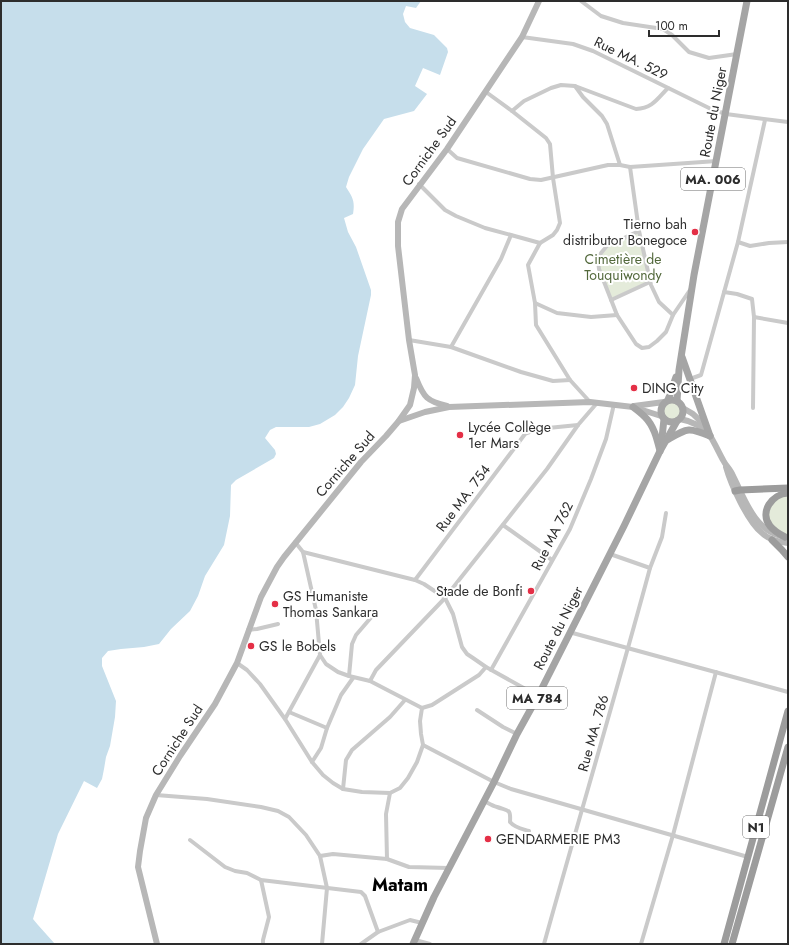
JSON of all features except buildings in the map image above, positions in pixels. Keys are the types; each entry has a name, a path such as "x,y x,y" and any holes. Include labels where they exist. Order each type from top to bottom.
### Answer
{"highway":[{"path":"738,490 788,488"},
{"path":"787,539 776,533 766,520 765,515 771,500 783,493 788,493"},
{"path":"772,540 788,557"},
{"name":"N1","path":"724,944 788,711"},
{"name":"N1","path":"732,944 788,747"}],"main road":[{"name":"Corniche Sud","path":"157,944 138,867 146,818 156,795 215,704 237,663 261,597 277,567 295,542 361,462 398,422 410,405 415,375 409,340 398,246 398,222 402,208 447,149 486,92 522,36 540,1"},
{"name":"Route du Niger","path":"677,401 679,370 693,286 747,1"},
{"path":"682,357 710,436"},
{"name":"Route du Niger","path":"666,401 679,370"},
{"path":"415,375 424,395 433,402 449,407"},
{"path":"633,407 671,399 682,405 683,408 692,414 705,429 724,462 733,474 749,518 755,527 762,534 772,540 787,539"},
{"path":"663,418 660,409 666,401"},
{"path":"398,422 425,412 449,407 590,402 633,407 670,422 678,420 688,421 705,429"},
{"path":"633,407 650,423 660,451"},
{"path":"678,420 683,412 683,408"},
{"name":"Route du Niger","path":"660,451 663,418"},
{"name":"Route du Niger","path":"413,942 517,734 538,696 610,554 660,451 678,420"},
{"path":"667,440 688,430 695,430 710,436"},
{"path":"738,490 760,524 768,532 787,539"}],"street":[{"path":"581,1 601,16 623,23 663,29 672,35 689,52 709,58 737,54"},
{"name":"Rue MA. 529","path":"522,36 573,44 593,51 711,109 726,114 788,122"},
{"path":"512,111 524,101 551,88 561,85 575,86 636,109 644,108 655,102 668,88"},
{"path":"575,86 583,97 602,116 607,124 620,165"},
{"path":"486,92 546,138 550,144 553,178 560,223 553,235 540,243 528,265 535,303 536,325 570,380 590,402"},
{"path":"690,379 701,375 738,242 765,120"},
{"path":"447,149 457,158 530,179 541,180 608,164 630,168 717,161"},
{"path":"630,168 639,231 650,282 659,302 673,315"},
{"path":"419,184 445,210 456,216 485,228 540,243"},
{"path":"639,231 607,246 601,253 598,260 599,270 617,315 636,344 642,348 649,347 666,332 673,315 693,286"},
{"path":"451,347 501,259 512,235"},
{"path":"738,242 750,246 788,242"},
{"path":"611,300 650,282"},
{"path":"724,292 738,294 752,299 754,317 753,408"},
{"path":"535,303 557,313 591,317 617,315"},
{"path":"754,317 788,323"},
{"path":"409,340 451,347 547,380 570,380"},
{"path":"370,681 376,670 445,598 547,469 578,425 597,403"},
{"name":"Rue MA 762","path":"491,670 570,529 592,479 606,439 614,404"},
{"name":"Rue MA. 754","path":"415,580 526,434 538,429 578,425"},
{"name":"Rue MA. 786","path":"544,944 629,648 650,568 662,537 666,513"},
{"path":"503,525 552,560"},
{"path":"295,542 303,552 316,610 320,655 326,664 338,672 351,677 370,681 422,708 439,701 479,675 486,667"},
{"path":"303,552 415,580 424,584 445,598 453,614 462,647 473,658 491,670 538,696"},
{"path":"610,554 650,568"},
{"path":"294,617 316,610"},
{"path":"312,762 321,748 327,728 341,695 351,677 352,644 356,635 374,614"},
{"path":"248,630 278,624"},
{"path":"570,632 788,692"},
{"path":"285,719 320,655"},
{"path":"237,663 247,670 260,684 285,719 312,762 323,775 343,789 362,792 390,793 400,788 408,778 417,762 423,745 420,721 422,708"},
{"path":"641,944 673,835 716,672"},
{"path":"343,789 346,760 352,750 390,717 405,700"},
{"path":"477,710 503,727 517,734"},
{"path":"289,712 327,728"},
{"path":"423,745 494,782 511,789 748,857"},
{"path":"387,859 386,814 390,793"},
{"path":"156,795 207,799 261,807 278,811 289,817 306,835 320,856 327,888 322,944"},
{"path":"483,801 496,807 506,809 511,815 510,822 514,826 530,831"},
{"path":"190,840 225,867 235,871 247,873 261,880 361,892 365,896 378,932"},
{"path":"320,856 333,854 387,859 409,867 450,868"},
{"path":"261,880 269,917 263,944"},
{"path":"361,944 378,932 410,920 422,923"},
{"path":"413,942 430,944"}],"green space":[{"name":"Cimetière de Touquiwondy","path":"638,233 649,281 612,298 600,269 598,260 609,247"},
{"path":"671,401 678,404 681,411 678,418 671,421 664,418 661,411 664,404"},
{"path":"788,495 788,534 781,534 768,521 769,510 774,501"}],"water":[{"path":"1,1 421,1 416,8 406,6 403,14 405,22 410,28 434,35 447,48 448,52 440,75 423,68 415,86 427,94 414,111 384,119 363,149 349,177 346,187 353,200 354,210 353,214 344,218 371,290 358,356 355,385 349,398 335,415 320,424 309,427 276,427 270,430 265,438 275,450 276,454 274,458 236,480 231,485 230,516 224,545 205,576 198,596 190,611 171,629 159,644 108,651 102,658 102,666 116,701 110,746 106,757 102,779 97,788 84,781 58,834 33,919 55,944 1,944"}],"place":[{"name":"Tierno bah distributor Bonegoce","path":"695,232"},
{"name":"DING City","path":"634,388"},
{"name":"Lycée Collège 1er Mars","path":"460,435"},
{"name":"Stade de Bonfi","path":"531,591"},
{"name":"GS Humaniste Thomas Sankara","path":"275,604"},
{"name":"GS le Bobels","path":"251,646"},
{"name":"GENDARMERIE PM3","path":"488,839"}],"district":[{"name":"Matam","path":"400,885"}]}
